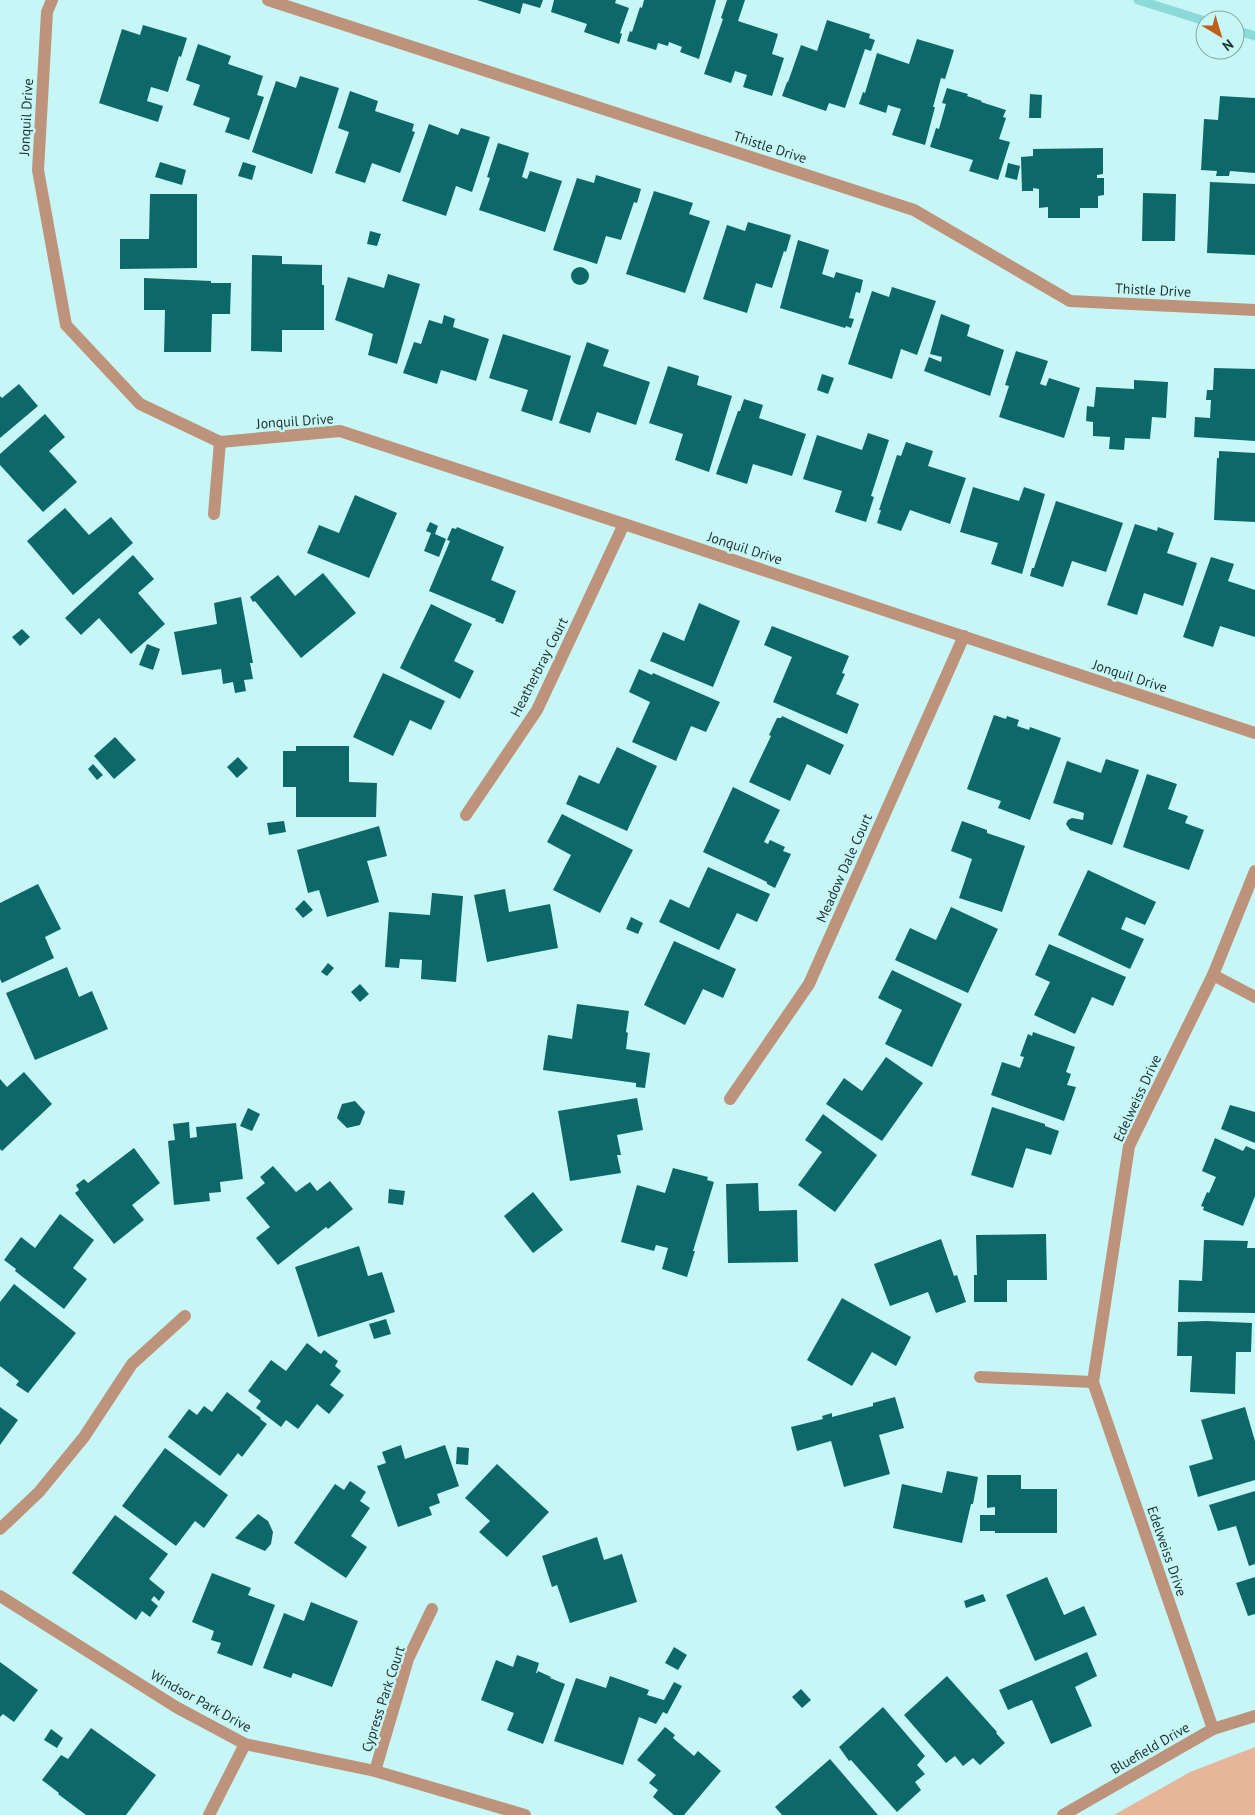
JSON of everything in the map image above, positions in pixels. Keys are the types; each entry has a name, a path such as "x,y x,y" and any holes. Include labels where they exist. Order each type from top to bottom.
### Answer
{"street":[{"name":"Thistle Drive","path":"268,0 914,210 1070,301 1255,310"},
{"name":"Jonquil Drive","path":"49,6 38,170 66,325 140,404 220,442 340,431 1255,733"},
{"path":"214,514 220,442"},
{"name":"Heatherbray Court","path":"466,815 537,710 624,524"},
{"name":"Meadow Dale Court","path":"730,1100 809,984 964,636"},
{"name":"Edelweiss Drive","path":"1213,1729 1093,1382 1129,1146 1213,974 1255,871"},
{"path":"1213,974 1255,997"},
{"path":"0,1529 39,1492 84,1437 132,1364 185,1316"},
{"path":"980,1378 1093,1382"},
{"name":"Windsor Park Drive","path":"0,1596 176,1707 245,1744 375,1771 525,1815"},
{"name":"Cypress Park Court","path":"375,1771 408,1659 432,1609"},
{"name":"Bluefield Drive","path":"1063,1815 1213,1729 1255,1716"},
{"path":"209,1815 245,1744"}],"shaded area":[{"path":"1255,1747 1255,1815 1114,1815 1190,1772"}],"building":[{"path":"477,0 543,0 540,8 523,3 520,14"},
{"path":"554,0 616,0 615,3 629,8 620,33 622,34 619,44 584,32 587,24 551,12"},
{"path":"644,0 716,0 699,59 680,52 682,47 669,42 668,46 658,43 656,50 627,41"},
{"path":"727,0 745,0 738,21 778,34 772,54 784,58 772,96 743,87 747,75 735,71 731,83 704,74 723,19 721,18"},
{"path":"827,20 870,34 869,38 875,40 871,51 865,49 845,108 829,103 826,111 782,96 801,45 817,51"},
{"path":"143,25 187,38 181,57 179,56 168,92 151,87 147,101 163,106 158,122 99,103 122,29 140,35"},
{"path":"917,39 954,50 945,79 941,78 925,145 892,135 901,109 888,105 886,113 859,104 863,92 865,93 877,53 909,64"},
{"path":"198,44 231,56 228,64 263,76 257,95 264,97 249,140 225,132 230,118 193,105 200,85 186,80"},
{"path":"300,76 339,88 312,174 252,152 276,81 296,88"},
{"path":"947,88 968,94 967,96 981,102 1006,110 1003,117 1006,118 999,139 1010,142 998,180 969,171 973,160 930,147 936,128 939,129 946,104 942,103"},
{"path":"350,91 378,101 375,111 414,124 412,131 415,132 400,173 372,163 365,183 335,173 349,132 338,128"},
{"path":"1030,94 1042,95 1041,118 1029,118"},
{"path":"1220,96 1255,98 1255,173 1230,171 1229,176 1216,176 1217,171 1201,170 1204,119 1218,120"},
{"path":"429,124 458,135 461,128 490,137 472,192 456,186 446,216 402,201"},
{"path":"498,143 529,153 522,177 527,179 530,171 562,181 545,232 479,210 490,178 487,177"},
{"path":"1103,148 1103,174 1097,175 1097,178 1104,178 1104,195 1098,196 1098,208 1080,208 1080,218 1048,218 1048,207 1039,208 1039,189 1033,188 1033,191 1022,191 1021,157 1033,156 1033,149"},
{"path":"160,162 186,170 182,185 155,177"},
{"path":"243,162 256,166 252,180 238,176"},
{"path":"1008,163 1020,166 1017,180 1005,177"},
{"path":"596,175 641,189 637,203 634,202 621,240 606,236 597,264 553,250 577,178 594,183"},
{"path":"1210,182 1255,184 1255,255 1207,253"},
{"path":"654,191 693,203 689,214 710,221 685,293 626,274"},
{"path":"1143,193 1176,194 1175,241 1142,241"},
{"path":"150,194 197,194 197,268 120,269 120,239 149,239"},
{"path":"748,222 791,235 772,288 756,283 747,313 703,299 727,225 745,231"},
{"path":"370,231 381,234 377,246 367,244"},
{"path":"798,240 829,250 822,274 834,278 836,272 863,280 860,293 856,292 849,318 854,319 851,328 846,326 845,328 780,308"},
{"path":"252,255 282,256 282,264 322,265 324,330 282,330 282,352 251,351"},
{"path":"576,267 584,267 589,272 587,283 576,285 571,280 571,272"},
{"path":"388,274 420,284 397,364 368,355 373,334 335,320 348,277 384,288"},
{"path":"144,278 231,283 230,314 212,314 211,352 164,352 165,310 144,310"},
{"path":"892,287 936,301 917,355 901,349 892,379 848,364 872,291 889,297"},
{"path":"941,314 970,325 967,336 1004,350 990,396 924,371 929,357 941,362 942,357 930,354"},
{"path":"444,315 455,319 453,327 489,339 476,381 441,370 437,384 403,373 414,342 421,344 429,320 442,324"},
{"path":"503,334 571,356 552,421 521,411 528,390 489,378"},
{"path":"587,342 609,350 603,366 650,382 636,425 597,412 590,433 559,423"},
{"path":"1016,351 1048,361 1040,384 1046,386 1049,378 1080,388 1064,438 999,417 1009,386 1005,385"},
{"path":"668,366 699,376 697,385 732,396 709,472 675,460 683,434 649,423"},
{"path":"1214,368 1255,369 1255,441 1194,437 1195,417 1210,418 1211,400 1206,400 1207,390 1213,390"},
{"path":"822,374 834,378 828,394 817,390"},
{"path":"1134,380 1168,382 1166,418 1152,417 1150,439 1125,438 1124,450 1109,449 1110,437 1093,436 1093,422 1086,421 1087,406 1094,407 1096,387 1134,389"},
{"path":"19,384 38,406 0,438 0,396 2,398"},
{"path":"744,399 763,405 759,418 806,434 792,476 753,464 747,484 716,474"},
{"path":"45,414 65,437 49,451 77,482 43,512 0,465 0,454"},
{"path":"868,433 889,440 871,496 874,497 866,522 835,512 842,491 803,479 817,435 862,450"},
{"path":"906,442 933,451 928,466 966,478 950,524 910,510 901,531 877,523 881,510 879,510 897,455 901,456"},
{"path":"1219,451 1255,453 1255,522 1214,520"},
{"path":"973,487 1019,501 1024,487 1045,494 1022,574 991,564 998,543 960,532"},
{"path":"355,495 397,513 369,578 307,553 319,525 339,533"},
{"path":"1056,501 1123,523 1106,572 1072,561 1063,587 1030,576"},
{"path":"65,508 89,535 111,517 133,543 73,595 27,541"},
{"path":"430,522 438,526 435,534 446,539 439,557 424,551 431,533 426,531"},
{"path":"1135,524 1157,531 1158,527 1174,533 1167,553 1197,563 1183,606 1144,593 1137,615 1107,605"},
{"path":"457,527 504,547 491,580 516,591 503,624 495,621 496,619 429,591 450,541 447,540 452,528 456,529"},
{"path":"133,555 154,579 138,593 165,624 131,654 99,618 81,635 65,618"},
{"path":"1211,557 1234,564 1228,581 1255,590 1255,637 1220,626 1213,647 1183,637"},
{"path":"323,573 356,613 301,658 250,597 278,575 295,596"},
{"path":"241,597 253,663 250,663 253,679 244,680 246,691 235,693 233,682 223,684 221,669 182,675 174,632 217,624 214,603"},
{"path":"699,603 740,621 713,687 650,661 663,632 684,641"},
{"path":"431,604 472,624 454,661 474,671 460,699 400,668"},
{"path":"772,626 849,656 842,673 845,674 836,694 859,704 847,734 773,702 792,657 764,645"},
{"path":"22,629 30,637 20,646 12,637"},
{"path":"147,644 160,649 153,670 139,665"},
{"path":"639,669 652,675 653,673 720,702 706,732 691,726 676,761 632,742 650,702 629,692"},
{"path":"383,673 445,701 431,730 410,720 393,756 353,737"},
{"path":"994,715 1006,719 1007,716 1019,720 1017,726 1029,730 1030,727 1061,738 1030,820 998,808 1001,801 967,789"},
{"path":"782,716 844,745 830,775 807,764 790,801 749,782 771,736 769,735 777,718"},
{"path":"115,737 136,760 114,779 94,756"},
{"path":"296,746 349,746 349,782 377,783 376,817 296,817 296,787 283,787 283,751 296,751"},
{"path":"617,747 657,766 627,831 566,804 579,775 599,784"},
{"path":"238,757 248,768 237,778 227,767"},
{"path":"1106,759 1139,770 1112,845 1070,830 1066,824 1068,820 1072,818 1083,820 1084,813 1053,803 1067,761 1101,773"},
{"path":"93,764 103,775 97,780 88,769"},
{"path":"1147,774 1177,784 1168,809 1188,816 1185,823 1204,830 1189,870 1123,847"},
{"path":"733,787 780,810 764,842 768,844 770,840 785,847 783,851 791,854 775,888 767,884 767,882 703,852"},
{"path":"562,814 633,850 600,913 553,890 571,855 547,842"},
{"path":"284,821 286,832 269,835 267,823"},
{"path":"962,821 987,830 987,833 1025,846 1002,912 959,898 972,859 951,851"},
{"path":"379,826 387,856 367,861 379,902 327,917 319,890 308,893 297,850"},
{"path":"708,867 770,894 757,922 737,913 719,950 659,922 670,899 689,908"},
{"path":"1088,870 1156,902 1145,925 1126,917 1121,929 1144,939 1130,969 1058,935"},
{"path":"38,884 61,929 45,937 54,958 2,983 0,979 0,903"},
{"path":"505,889 509,912 550,904 558,948 487,962 474,895"},
{"path":"432,893 463,896 456,982 421,979 422,960 400,959 399,968 385,967 389,912 430,915"},
{"path":"304,900 313,910 303,918 295,909"},
{"path":"951,907 998,929 968,993 895,960 910,928 936,940"},
{"path":"631,917 643,923 638,934 626,929"},
{"path":"674,941 736,969 723,998 703,989 685,1025 644,1005"},
{"path":"1049,944 1126,977 1113,1006 1092,997 1075,1034 1034,1015 1050,982 1035,975"},
{"path":"328,963 334,968 327,976 321,972"},
{"path":"67,967 79,997 92,991 108,1029 35,1060 6,993"},
{"path":"892,970 962,1004 932,1067 885,1044 902,1010 878,998"},
{"path":"360,984 369,994 360,1002 351,992"},
{"path":"577,1004 629,1011 626,1049 650,1053 645,1088 636,1087 636,1083 543,1070 548,1035 572,1039"},
{"path":"1033,1032 1075,1047 1066,1072 1071,1074 1067,1085 1076,1087 1064,1121 991,1095 1002,1062 1020,1068 1024,1057 1020,1056 1028,1034 1032,1036"},
{"path":"886,1057 923,1083 882,1141 826,1104 844,1078 862,1091"},
{"path":"24,1072 52,1104 2,1151 0,1149 0,1079 7,1087"},
{"path":"637,1098 643,1130 617,1135 621,1155 617,1155 621,1173 570,1181 558,1111"},
{"path":"355,1101 365,1112 360,1125 347,1128 337,1118 342,1104"},
{"path":"1230,1105 1255,1112 1255,1143 1221,1129"},
{"path":"992,1107 1045,1124 1045,1126 1059,1131 1051,1155 1026,1148 1013,1188 971,1175"},
{"path":"248,1108 260,1114 252,1131 240,1126"},
{"path":"823,1114 877,1155 835,1212 798,1185 822,1152 805,1140"},
{"path":"189,1122 190,1138 197,1137 196,1127 236,1123 243,1179 220,1182 221,1192 209,1193 210,1201 174,1205 168,1141 175,1140 173,1124"},
{"path":"1215,1138 1243,1151 1246,1146 1255,1150 1255,1196 1243,1226 1203,1210 1204,1207 1201,1206 1216,1177 1202,1171"},
{"path":"134,1148 160,1183 132,1205 144,1220 114,1244 75,1193 79,1190 76,1185 84,1179 88,1183"},
{"path":"273,1166 296,1192 310,1182 317,1191 330,1181 353,1209 328,1229 326,1227 278,1265 256,1238 270,1227 246,1198 265,1183 260,1177"},
{"path":"673,1168 708,1177 707,1180 714,1182 687,1277 662,1269 668,1248 656,1245 654,1251 621,1242 637,1185 665,1193"},
{"path":"758,1183 759,1211 797,1210 798,1262 728,1263 726,1184"},
{"path":"389,1189 405,1191 403,1205 388,1203"},
{"path":"533,1192 563,1230 533,1253 504,1216"},
{"path":"60,1214 94,1240 73,1268 87,1279 64,1309 15,1271 16,1269 4,1260 21,1237 35,1248"},
{"path":"1046,1234 1047,1280 1007,1280 1007,1302 974,1302 974,1275 977,1275 976,1235"},
{"path":"941,1239 954,1276 957,1275 966,1302 936,1313 928,1292 890,1306 874,1264"},
{"path":"1204,1240 1248,1241 1247,1248 1255,1248 1255,1313 1178,1312 1179,1280 1202,1281"},
{"path":"359,1246 368,1276 382,1272 395,1312 318,1337 295,1267"},
{"path":"14,1284 76,1333 28,1393 16,1385 19,1381 0,1366 0,1302"},
{"path":"842,1298 911,1337 896,1366 872,1352 852,1386 807,1360"},
{"path":"386,1319 391,1334 374,1339 369,1324"},
{"path":"1178,1322 1252,1323 1251,1352 1236,1352 1235,1394 1190,1392 1192,1356 1177,1356"},
{"path":"307,1343 321,1354 324,1350 338,1361 335,1366 341,1371 330,1385 344,1395 329,1414 317,1404 298,1429 286,1420 281,1427 256,1408 261,1401 248,1391 271,1360 286,1371"},
{"path":"227,1392 267,1424 242,1457 238,1453 220,1476 168,1437 189,1409 197,1415 204,1406 212,1412"},
{"path":"895,1397 904,1428 879,1435 890,1474 844,1487 831,1441 797,1451 791,1427 823,1419 822,1416 832,1413 832,1417 873,1406 873,1403"},
{"path":"0,1407 18,1420 0,1445"},
{"path":"1245,1407 1255,1441 1255,1480 1198,1497 1189,1466 1213,1459 1201,1420"},
{"path":"401,1445 405,1459 445,1445 459,1486 437,1494 440,1503 429,1507 432,1515 398,1527 377,1466 386,1463 382,1452"},
{"path":"457,1447 469,1448 468,1465 456,1464"},
{"path":"165,1448 228,1495 204,1528 195,1521 176,1546 122,1506"},
{"path":"497,1464 549,1512 507,1557 479,1532 490,1521 465,1498"},
{"path":"947,1471 978,1477 973,1504 971,1504 962,1543 893,1528 902,1484 942,1493"},
{"path":"987,1475 1021,1475 1021,1489 1057,1489 1057,1533 995,1533 995,1531 980,1531 980,1515 995,1515 995,1507 987,1508"},
{"path":"350,1481 366,1492 360,1501 370,1508 351,1536 367,1547 346,1578 294,1543 335,1484 344,1490"},
{"path":"1255,1491 1255,1564 1249,1566 1236,1526 1218,1531 1209,1505"},
{"path":"258,1514 268,1521 273,1532 271,1544 265,1551 235,1538"},
{"path":"115,1515 168,1554 149,1579 165,1592 159,1601 154,1596 151,1600 158,1606 150,1617 142,1611 136,1620 72,1573"},
{"path":"597,1537 604,1560 622,1554 637,1602 570,1623 557,1585 552,1587 542,1556"},
{"path":"212,1573 251,1588 248,1595 275,1605 252,1666 217,1653 221,1643 211,1640 214,1631 192,1622"},
{"path":"1047,1577 1064,1615 1084,1606 1097,1635 1035,1661 1006,1595"},
{"path":"1255,1577 1255,1614 1248,1616 1236,1583"},
{"path":"983,1594 986,1601 966,1608 964,1601"},
{"path":"311,1602 358,1621 332,1687 293,1673 291,1678 263,1668 284,1613 304,1621"},
{"path":"674,1647 687,1655 678,1670 665,1663"},
{"path":"1087,1652 1097,1676 1075,1687 1092,1726 1051,1744 1032,1700 1008,1710 999,1690"},
{"path":"517,1655 539,1663 536,1673 538,1671 565,1684 543,1744 507,1730 514,1713 481,1700 496,1660 513,1667"},
{"path":"0,1662 38,1690 14,1722 3,1714 0,1717"},
{"path":"610,1676 649,1690 647,1695 664,1700 674,1682 682,1686 667,1714 663,1712 656,1724 639,1717 623,1765 554,1741 576,1678 606,1688"},
{"path":"947,1676 1005,1743 980,1765 973,1758 963,1766 955,1756 946,1763 904,1715"},
{"path":"801,1689 811,1700 802,1708 792,1697"},
{"path":"883,1707 925,1756 917,1765 925,1774 915,1782 921,1790 897,1812 851,1760 849,1761 839,1747"},
{"path":"665,1727 675,1735 673,1738 694,1756 698,1751 721,1771 684,1815 674,1815 653,1797 658,1790 649,1783 656,1775 637,1760"},
{"path":"91,1728 156,1775 126,1815 86,1815 42,1780 61,1755 68,1759"},
{"path":"51,1729 63,1738 57,1748 44,1740"},
{"path":"830,1759 878,1815 782,1815 775,1807"}],"waterway":[{"path":"1138,0 1195,18"},
{"path":"1245,33 1255,36"}]}
